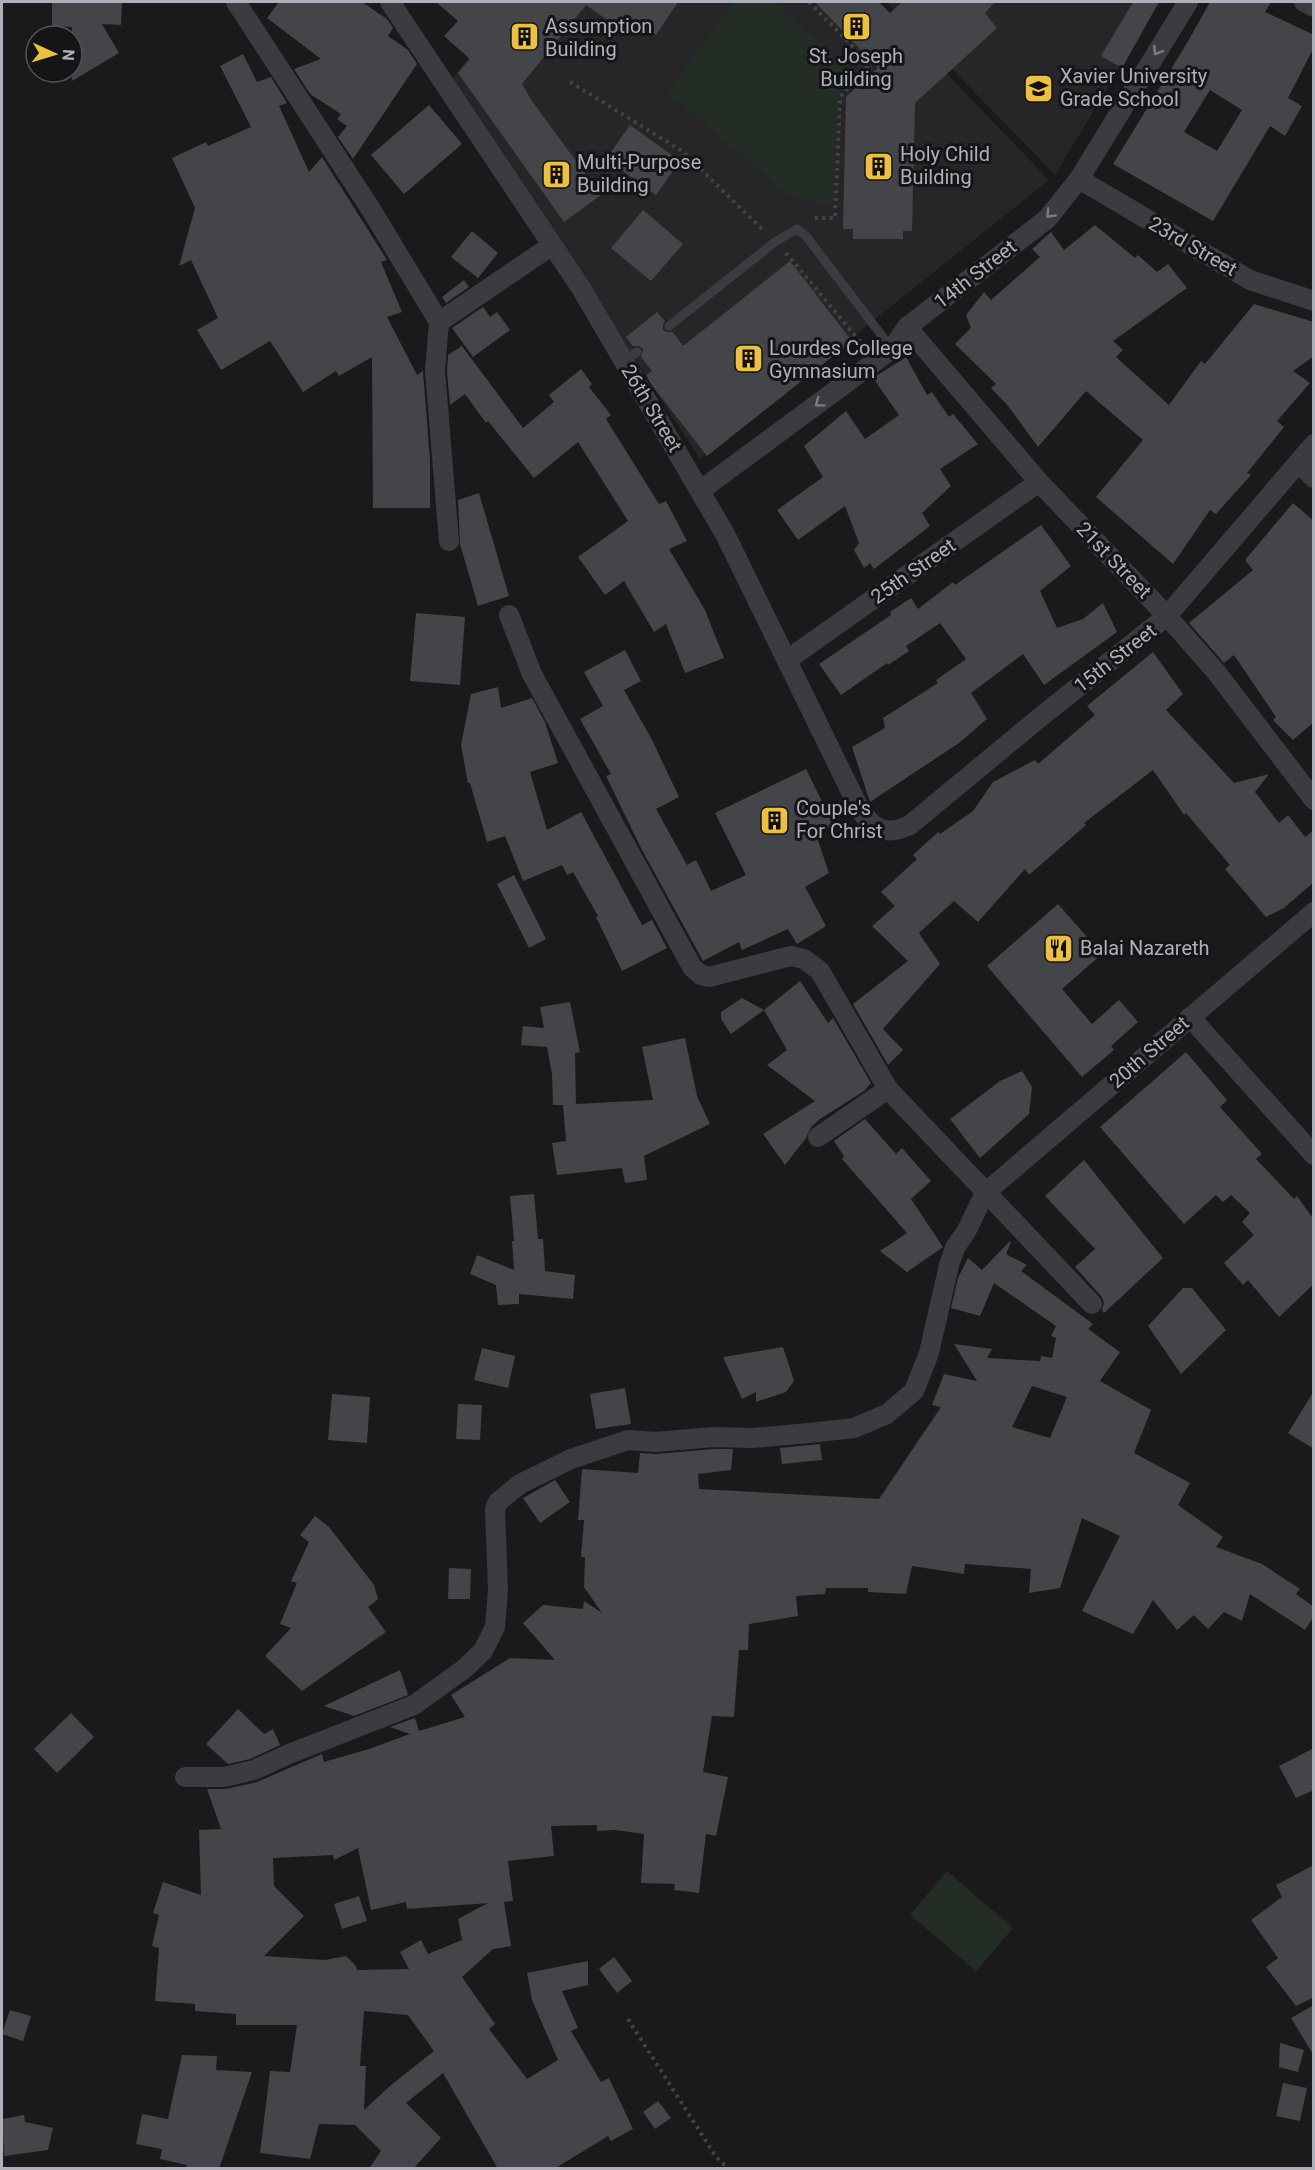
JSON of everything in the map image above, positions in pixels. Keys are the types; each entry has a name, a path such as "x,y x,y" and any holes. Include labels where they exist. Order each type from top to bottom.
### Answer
{"street":[{"path":"236,2 372,211 439,322 435,371 449,541"},
{"name":"26th Street","path":"390,2 551,246 631,356 725,534 859,808 868,821 883,830"},
{"name":"14th Street","path":"701,490 892,349 907,327 1047,219 1078,179 1188,2"},
{"path":"1304,2 1314,7"},
{"name":"23rd Street","path":"1078,179 1250,279 1314,301"},
{"path":"439,322 551,246"},
{"name":"21st Street","path":"907,327 1039,482 1167,616 1217,673 1314,800"},
{"name":"15th Street","path":"883,830 900,830 910,825 1167,616 1314,444"},
{"path":"1298,463 1314,478"},
{"name":"25th Street","path":"787,660 1039,482"},
{"path":"508,615 532,674 692,967 701,975 709,976 791,956 812,964 820,971 888,1089 1092,1304"},
{"name":"20th Street","path":"985,1193 1314,912"},
{"path":"1191,1017 1314,1155"},
{"path":"818,1137 888,1089"},
{"path":"185,1777 224,1777 254,1770 288,1754 414,1705 465,1669 483,1651 495,1627 498,1590 495,1509 498,1502 520,1484 571,1459 628,1440 655,1442 809,1433 854,1428 887,1414 914,1391 929,1353 955,1248 967,1230 985,1193"}],"lane":[{"path":"669,326 775,242 796,229 806,236 892,349"}],"path":[{"path":"796,229 804,217 835,218 840,97 870,64 809,2"},
{"path":"570,82 682,151 783,249 876,361"},
{"path":"628,2019 716,2157 728,2169"}],"shaded area":[{"path":"512,2 878,2 1049,180 700,459 452,79"},
{"path":"734,2 775,2 852,75 838,95 833,205 792,198 668,93"},
{"name":"Xavier University Grade School","path":"887,2 1159,2 1055,175"},
{"path":"947,1871 1013,1928 976,1971 910,1915"}],"building":[{"path":"52,2 122,2 121,25 102,24 119,53 84,74 84,24 52,24"},
{"path":"279,2 362,2 387,19 393,28 388,36 408,50 417,64 353,159 338,137 347,126 337,119 341,114 310,94 294,69 321,59 267,18"},
{"path":"436,2 678,2 656,35 625,14 617,27 586,5 522,84 601,195 564,222 458,73 470,59 444,36 458,21"},
{"path":"815,2 879,2 890,13 902,2 995,2 985,13 997,28 915,103 912,231 903,231 903,239 853,239 853,229 843,229 846,97 878,68"},
{"path":"1133,2 1159,2 1122,68 1101,56"},
{"path":"1210,2 1271,2 1265,12 1314,35 1314,47 1288,98 1302,106 1285,136 1270,126 1213,221 1113,164","holes":["1210,90 1242,110 1217,151 1184,132"]},
{"path":"243,54 257,82 271,77 287,103 279,106 309,172 322,157 387,260 381,262 402,312 387,317 417,375 423,371 430,461 430,508 373,508 372,357 339,376 336,371 303,392 270,341 221,370 197,330 218,318 191,260 179,266 195,208 172,158 206,142 208,146 251,127 220,66"},
{"path":"429,105 462,144 404,194 371,155"},
{"path":"630,125 680,161 656,195 606,159"},
{"path":"643,210 683,244 651,281 611,248"},
{"path":"1095,225 1135,258 1138,255 1157,272 1168,264 1187,288 1113,341 1123,350 1116,357 1169,405 1201,361 1205,364 1254,304 1314,322 1314,356 1293,371 1310,383 1277,421 1284,427 1247,473 1251,475 1216,514 1210,510 1173,564 1096,497 1143,440 1086,391 1038,447 1009,407 991,388 996,384 955,344 971,328 966,315 984,292 991,300 1040,257 1032,249 1051,232 1064,250"},
{"path":"472,231 498,253 478,278 451,257"},
{"name":"Lourdes College Gymnasium","path":"790,261 852,341 707,456 651,384 646,375 652,371 641,357 643,349 633,346 626,337 657,312 665,321 663,330 673,332 683,346"},
{"path":"464,280 469,287 446,303 442,297"},
{"path":"483,307 490,317 497,312 510,330 473,357 452,328"},
{"path":"462,346 523,428 554,402 549,395 581,369 592,384 589,387 611,415 606,419 659,504 666,501 687,541 669,549 705,610 724,658 685,673 666,624 654,632 624,581 605,595 578,557 628,521 578,442 534,478 488,421 486,423 465,394 450,405 448,355"},
{"path":"906,357 927,395 932,392 949,417 953,414 978,444 940,469 951,486 922,513 930,526 874,569 870,563 864,568 854,550 859,543 845,506 798,540 777,510 823,477 804,446 846,411 865,439 899,415 873,378"},
{"path":"479,493 509,596 478,606 460,544 458,500"},
{"path":"1293,503 1314,521 1314,722 1293,740 1273,720 1276,717 1234,655 1224,663 1189,623 1253,570 1245,560"},
{"path":"1041,525 1071,566 1040,591 1057,628 1083,619 1103,603 1117,632 1044,685 1023,654 971,693 987,719 959,743 870,802 852,747 885,728 883,718 938,683 936,680 966,659 940,623 906,646 909,651 888,665 887,663 841,695 819,664 891,615 890,612 911,598 918,609 953,582 955,585"},
{"path":"416,613 465,617 460,685 410,681"},
{"path":"625,650 641,681 624,690 652,740 679,797 656,809 687,865 696,860 711,891 746,875 715,813 806,769 834,826 816,835 829,873 805,887 826,926 797,944 788,929 742,950 739,942 703,961 642,850 606,776 611,774 580,719 603,706 584,672"},
{"path":"1153,652 1183,694 1166,710 1234,783 1269,774 1255,792 1279,823 1288,815 1305,837 1314,830 1314,882 1284,908 1266,917 1225,869 1230,865 1186,813 1184,815 1153,770 1084,823 1086,825 1029,875 1025,869 978,922 954,901 919,933 940,964 883,1029 903,1050 888,1065 853,1004 908,961 872,926 895,906 881,892 917,859 913,855 938,832 940,834 973,811 993,782 1035,760 1038,764 1095,715 1087,706"},
{"path":"498,687 501,708 532,698 545,722 558,763 530,772 547,830 581,812 642,925 652,920 667,948 622,971 596,917 598,916 573,872 567,875 562,865 523,881 505,836 487,842 470,783 468,783 461,745 471,694"},
{"path":"514,875 546,939 529,948 497,884"},
{"path":"1058,904 1102,954 1062,989 1092,1024 1119,1000 1138,1022 1111,1046 1114,1050 1082,1077 987,966"},
{"path":"800,981 828,1023 833,1018 871,1083 864,1091 811,1127 806,1138 785,1165 763,1134 815,1101 767,1065 787,1050 764,1010"},
{"path":"742,998 764,1010 731,1034 721,1019 721,1012"},
{"path":"570,1002 580,1052 575,1053 576,1104 653,1100 642,1047 685,1038 697,1096 710,1124 644,1156 647,1180 625,1183 622,1168 557,1175 552,1143 566,1141 563,1105 553,1105 552,1074 547,1047 521,1045 523,1026 544,1028 540,1007"},
{"path":"1186,1052 1227,1100 1220,1107 1262,1154 1256,1159 1294,1199 1297,1196 1314,1220 1314,1284 1279,1317 1248,1280 1243,1285 1224,1263 1254,1235 1242,1222 1250,1213 1231,1195 1223,1202 1216,1195 1184,1224 1100,1127"},
{"path":"1022,1071 1032,1087 1029,1114 980,1158 950,1119 1000,1081"},
{"path":"865,1119 896,1154 902,1148 931,1181 911,1199 943,1247 907,1272 880,1251 907,1233 842,1159 844,1156 834,1141"},
{"path":"1084,1160 1163,1258 1104,1313 1102,1310 1104,1302 1101,1296 1075,1267 1095,1249 1045,1196"},
{"path":"534,1194 538,1239 543,1239 545,1271 575,1275 573,1299 519,1294 519,1304 498,1305 496,1285 470,1274 477,1255 514,1270 510,1196"},
{"path":"1010,1241 1006,1254 1027,1265 1021,1271 1093,1324 1088,1329 1120,1352 1100,1381 1151,1410 1134,1453 1190,1483 1178,1505 1223,1537 1216,1547 1262,1564 1300,1589 1296,1594 1314,1607 1314,1616 1305,1630 1250,1594 1242,1621 1224,1612 1208,1629 1194,1615 1177,1630 1153,1600 1133,1634 1082,1611 1120,1536 1082,1518 1060,1588 1029,1593 1031,1569 965,1564 964,1574 912,1566 906,1594 868,1592 868,1588 826,1588 825,1594 796,1596 798,1616 749,1624 748,1650 739,1650 734,1717 712,1716 703,1772 728,1777 716,1836 706,1834 699,1893 674,1890 675,1884 641,1883 644,1834 615,1830 597,1831 597,1825 551,1826 554,1856 508,1861 513,1901 504,1902 511,1946 493,1949 462,1977 495,2024 489,2029 527,2079 558,2060 532,2000 527,1973 588,1961 588,1985 562,1991 578,2028 571,2031 601,2082 609,2078 633,2129 611,2141 608,2136 554,2169 498,2169 443,2073 406,2103 441,2138 413,2169 369,2169 381,2151 355,2125 319,2124 310,2159 260,2153 270,2071 290,2072 297,2025 236,2025 236,2014 195,2011 195,2004 155,2001 159,1948 152,1946 159,1915 153,1913 163,1882 201,1895 199,1830 221,1829 207,1789 226,1789 257,1782 322,1754 324,1762 369,1749 410,1734 390,1727 415,1718 419,1731 465,1717 451,1695 510,1658 555,1660 523,1623 543,1605 583,1609 584,1601 602,1613 584,1587 585,1557 581,1557 584,1520 578,1520 582,1469 638,1473 640,1453 733,1449 731,1470 698,1474 699,1489 879,1499 941,1407 932,1405 944,1374 977,1381 954,1344 992,1349 987,1358 1040,1361 1041,1356 1052,1358 1056,1338 1051,1336 1056,1326 994,1283 980,1316 951,1308 958,1278 968,1258 982,1270","holes":["1032,1386 1067,1397 1050,1438 1012,1427","358,1848 371,1910 406,1902 407,1909 488,1903 458,1919 462,1940 428,1954 421,1940 400,1952 409,1969 357,1970 346,1956 325,1960 264,1956 304,1916 274,1886 273,1858 333,1855 334,1860","364,2011 408,2015 434,2051 364,2110 366,2066 360,2066"]},
{"path":"1183,1288 1192,1288 1226,1330 1181,1374 1148,1326"},
{"path":"783,1347 794,1381 786,1392 756,1402 756,1392 742,1399 723,1357"},
{"path":"482,1348 515,1356 508,1388 474,1380"},
{"path":"625,1388 631,1424 596,1429 590,1394"},
{"path":"1314,1391 1314,1449 1288,1433"},
{"path":"332,1394 370,1397 367,1443 328,1440"},
{"path":"458,1404 482,1405 480,1440 456,1439"},
{"path":"820,1444 822,1460 782,1464 780,1448"},
{"path":"555,1480 570,1502 540,1523 523,1498"},
{"path":"315,1516 329,1527 374,1585 378,1599 368,1607 386,1632 302,1691 265,1656 291,1628 280,1624 297,1583 291,1581 309,1542 300,1535"},
{"path":"449,1568 471,1569 470,1599 448,1599"},
{"path":"400,1670 408,1695 354,1716 324,1706"},
{"path":"238,1709 264,1734 273,1729 280,1745 250,1759 228,1764 206,1744"},
{"path":"71,1713 94,1737 57,1773 34,1749"},
{"path":"1314,1748 1314,1790 1296,1798 1279,1766"},
{"path":"1314,1865 1314,1997 1296,2006 1266,1967 1278,1958 1251,1920 1282,1897 1276,1885"},
{"path":"359,1896 367,1921 342,1929 334,1904"},
{"path":"614,1957 632,1981 617,1993 599,1969"},
{"path":"1314,2005 1314,2056 1291,2018"},
{"path":"10,2010 31,2016 23,2041 2,2034"},
{"path":"1280,2043 1304,2050 1298,2072 1279,2067"},
{"path":"182,2055 217,2056 216,2070 252,2072 219,2169 186,2169 187,2165 160,2159 162,2149 136,2144 142,2114 168,2119"},
{"path":"1283,2083 1307,2088 1300,2121 1276,2116"},
{"path":"658,2101 671,2118 655,2129 643,2112"},
{"path":"24,2115 25,2122 53,2128 48,2150 4,2156 2,2119"}],"place":[{"name":"St. Joseph Building","path":"856,26"},
{"name":"Assumption Building","path":"524,37"},
{"name":"Xavier University Grade School","path":"1039,88"},
{"name":"Holy Child Building","path":"879,166"},
{"name":"Multi-Purpose Building","path":"556,174"},
{"name":"Lourdes College Gymnasium","path":"748,359"},
{"name":"Couple's For Christ","path":"775,820"},
{"name":"Balai Nazareth","path":"1059,948"}]}
